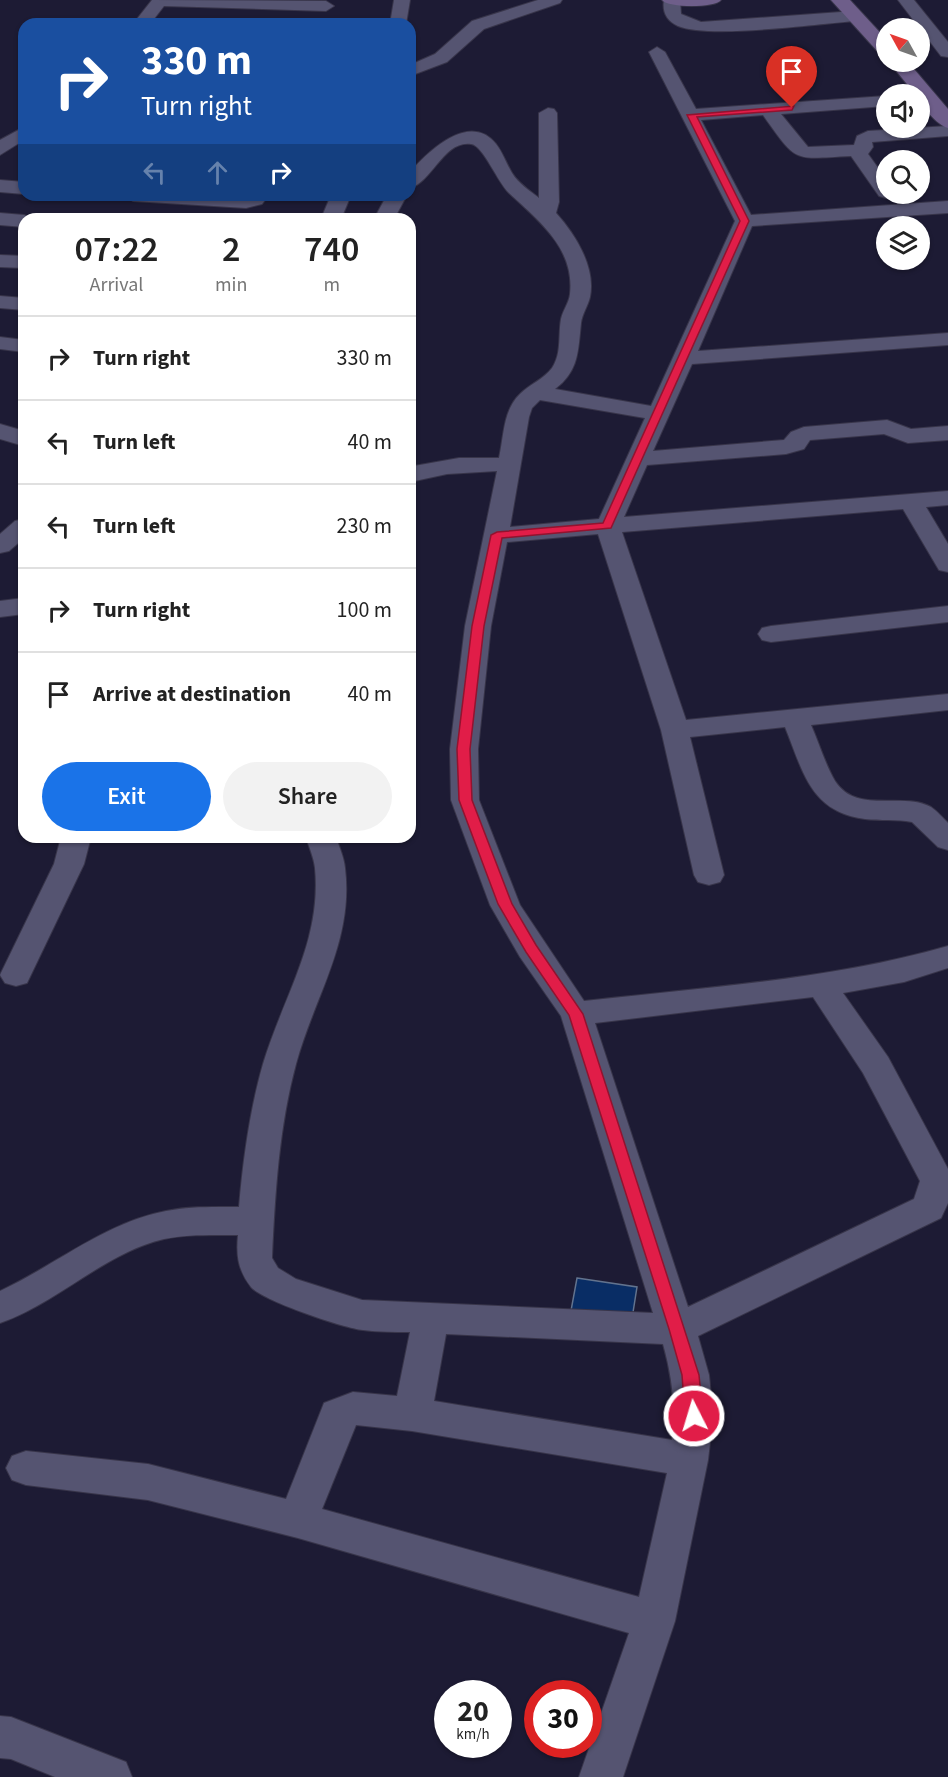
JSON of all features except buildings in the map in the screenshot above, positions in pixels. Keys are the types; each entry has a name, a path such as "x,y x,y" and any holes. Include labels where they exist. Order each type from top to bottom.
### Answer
{"main road":[{"path":"671,0 711,0"},
{"path":"840,0 876,38"},
{"path":"930,103 948,122"}],"street":[{"path":"146,18 159,0 327,3 321,18"},
{"path":"399,18 402,0"},
{"path":"416,68 441,58 478,25 554,0"},
{"path":"671,0 673,16 683,23 701,27 855,16"},
{"path":"906,0 948,52"},
{"path":"657,52 692,115 745,221"},
{"path":"930,52 948,52"},
{"path":"692,115 876,102"},
{"path":"768,109 802,152 864,149 862,140 868,136 948,131"},
{"path":"546,214 549,202 546,168 548,113"},
{"path":"0,149 18,136"},
{"path":"416,176 454,141 477,138 490,147 498,168 508,180 546,214 567,242 578,269 581,288 572,315 571,344 566,363 548,385 526,399 518,409 497,535 478,626 464,749 465,800 505,904 531,949 576,1014 690,1375 693,1406 689,1460 654,1621 601,1777"},
{"path":"857,150 876,177"},
{"path":"0,186 18,188"},
{"path":"230,201 250,201"},
{"path":"895,204 900,210"},
{"path":"745,221 948,207"},
{"path":"0,219 18,220"},
{"path":"709,875 675,730 608,526 745,221"},
{"path":"0,261 18,262"},
{"path":"0,302 18,304"},
{"path":"684,358 948,339"},
{"path":"0,344 18,346"},
{"path":"537,393 659,414"},
{"path":"638,459 777,449 796,444 800,435 887,427 908,436 948,433"},
{"path":"0,431 18,437"},
{"path":"416,473 467,463 509,465"},
{"path":"497,535 948,498"},
{"path":"911,501 948,566"},
{"path":"0,546 18,531"},
{"path":"0,609 18,607"},
{"path":"771,634 948,614"},
{"path":"675,730 948,702"},
{"path":"794,717 823,785 830,795 854,809 921,814 948,840"},
{"path":"15,975 69,864 74,843"},
{"path":"323,843 330,867 328,927 319,962 297,1012 279,1065 259,1171 254,1260 266,1278 284,1290 362,1315 677,1329 929,1208 937,1181 876,1066 821,985"},
{"path":"576,1014 821,985 904,971 948,957"},
{"path":"0,1308 26,1297 144,1231 188,1223 255,1221"},
{"path":"412,1414 431,1319"},
{"path":"298,1520 338,1415 353,1408 412,1414 689,1460"},
{"path":"26,1468 148,1482 298,1520 654,1621"},
{"path":"0,1737 11,1738 110,1777"}],"route":[{"path":"694,1416 690,1375 677,1329 576,1014 531,949 505,904 465,800 464,749 478,626 497,535 608,526 745,221 692,115 792,108"}]}
